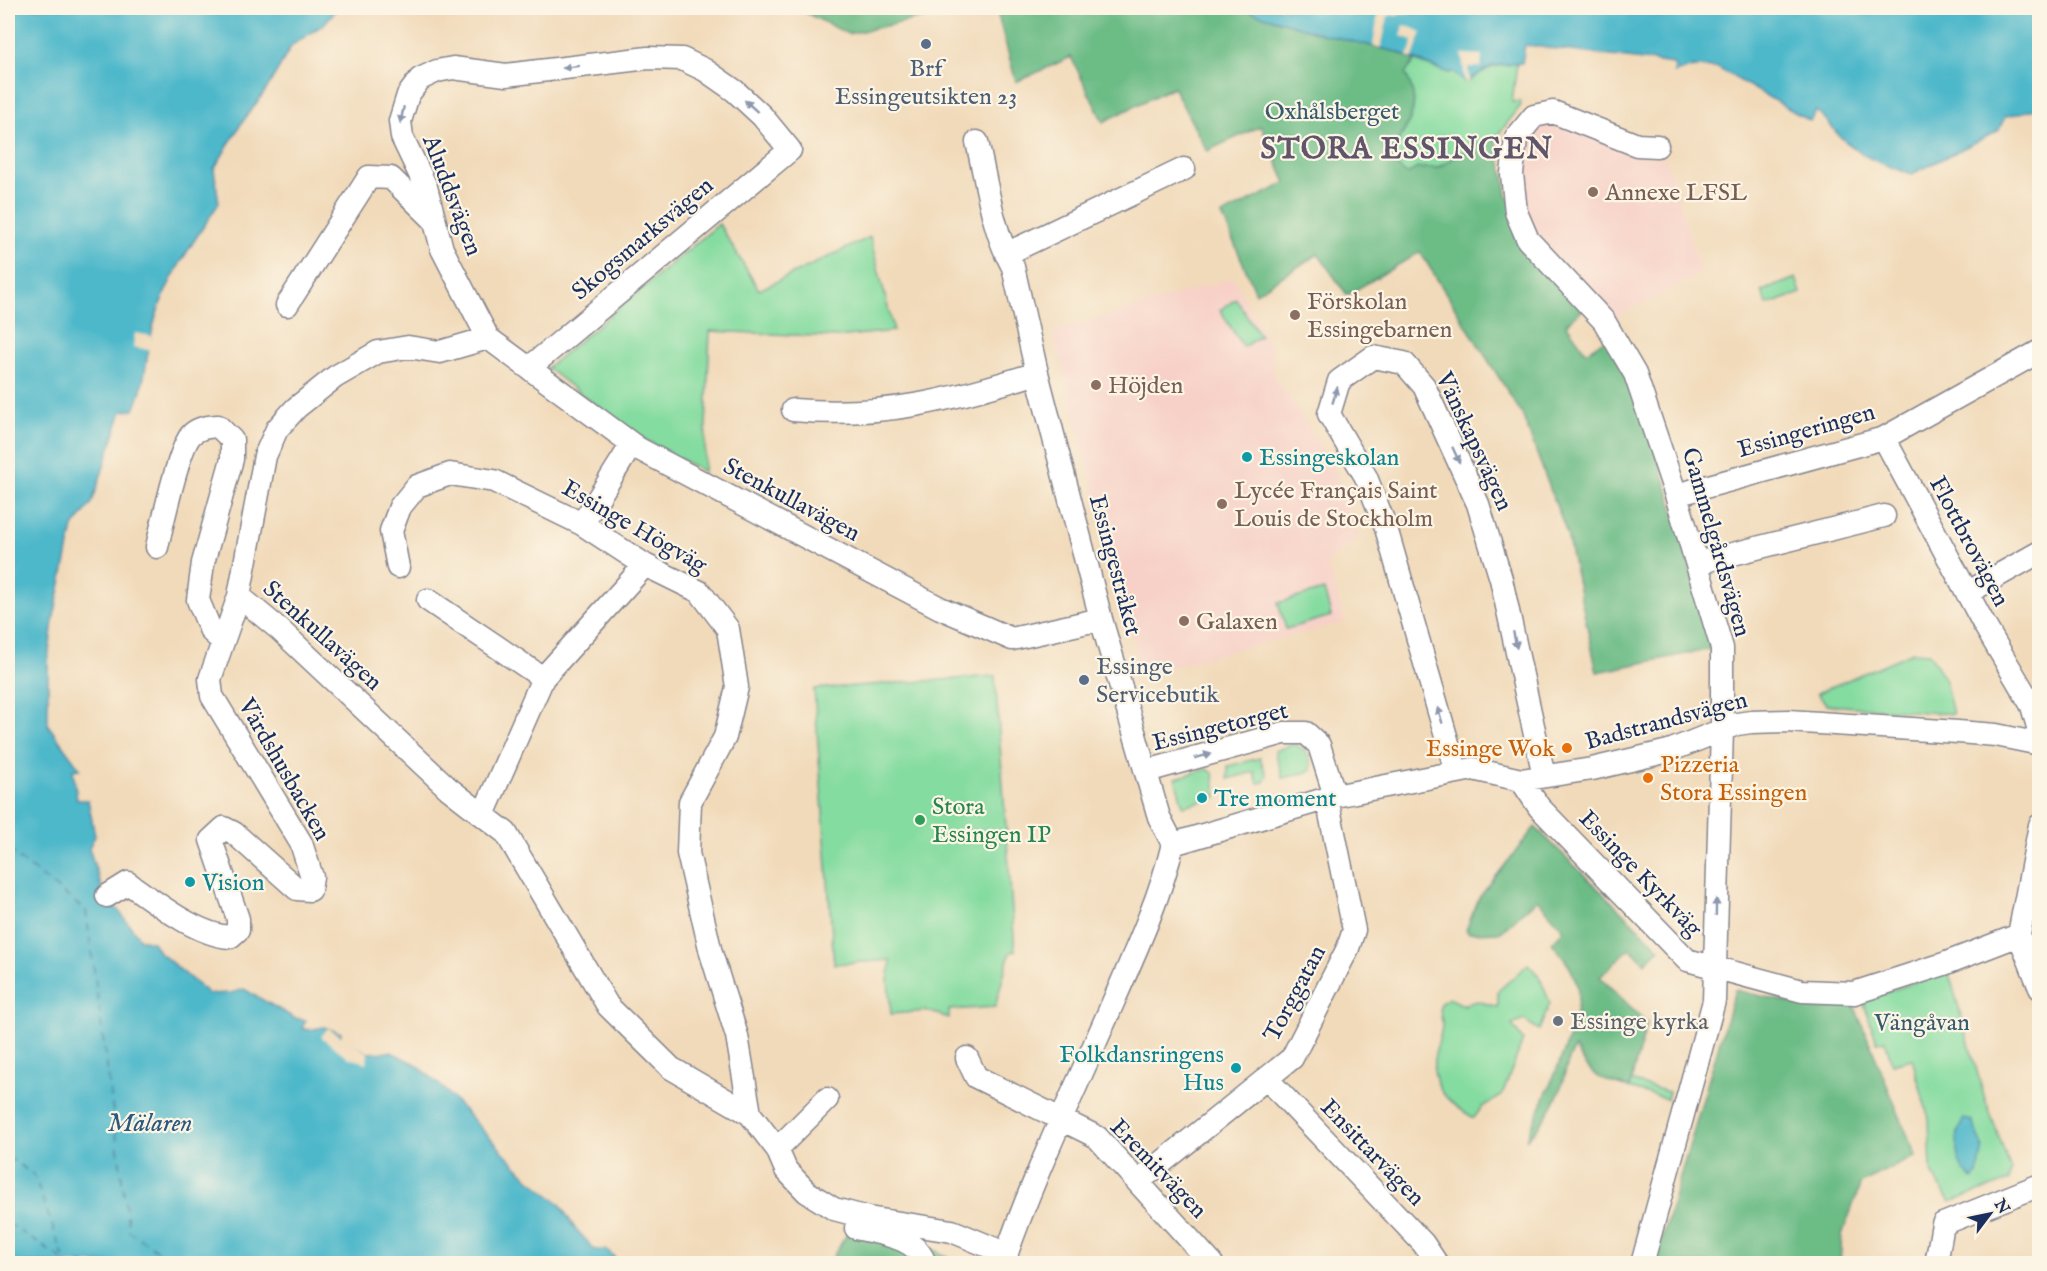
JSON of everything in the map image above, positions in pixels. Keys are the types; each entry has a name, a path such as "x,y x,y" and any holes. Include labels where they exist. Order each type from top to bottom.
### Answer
{"street":[{"name":"Aluddsvägen","path":"488,338 442,249 426,186 402,137 400,121 408,95 420,79 436,71 453,68 506,75 648,58 682,59 705,70 735,91 762,116 790,150"},
{"name":"Gammelgårdsvägen","path":"1642,1263 1714,1001 1722,730 1722,648 1647,403 1622,347 1604,321 1528,240 1516,212 1512,174 1516,138 1528,120 1544,112 1553,112 1637,144 1657,146"},
{"name":"Essingestråket","path":"977,142 1006,254 1014,267 1037,373 1101,619 1159,818 1173,844"},
{"name":"Skogsmarksvägen","path":"529,368 790,150"},
{"path":"1006,254 1184,169"},
{"path":"287,305 369,177 391,178 436,222"},
{"name":"Stenkullavägen","path":"1005,1259 952,1232 868,1218 834,1209 807,1192 786,1170 777,1149 750,1114 671,1068 608,1006 506,833 448,788 280,630 239,596 265,456 277,429 296,408 335,377 378,352 408,347 440,352 488,338 632,444 940,608 1012,639 1101,619"},
{"name":"Essingeringen","path":"1676,495 1884,438 2040,351"},
{"name":"Vänskapsvägen","path":"1456,771 1386,528 1366,477 1329,414 1339,381 1372,357 1404,363 1424,386 1478,504 1502,579 1544,776"},
{"path":"793,410 828,413 924,406 1037,373"},
{"path":"157,548 178,465 190,436 202,427 218,426 232,440 232,459 206,553 198,600 211,631 221,640"},
{"name":"Flottbrovägen","path":"1884,438 1967,593 2032,706 2040,734"},
{"path":"582,524 632,444"},
{"name":"Essinge Högväg","path":"398,567 391,531 400,507 417,486 450,474 494,482 582,524 645,565 700,592 728,629 736,687 725,737 690,802 688,853 711,953 737,1036 750,1114"},
{"path":"1697,563 1884,516"},
{"path":"1967,593 2040,552"},
{"path":"483,815 543,678 645,565"},
{"name":"Värdshusbacken","path":"107,896 128,883 203,930 216,936 230,937 238,930 238,919 211,840 224,828 234,833 297,889 310,890 312,877 302,843 212,696 210,679 221,640 239,596"},
{"path":"428,600 543,678"},
{"name":"Badstrandsvägen","path":"1173,844 1331,798 1456,771 1473,769 1521,780 1669,751 1722,730 1751,722 1788,721 1996,735 2040,744"},
{"name":"Essingetorget","path":"1147,771 1284,733 1306,733 1319,745 1331,798"},
{"name":"Essinge Kyrkväg","path":"1521,780 1539,807 1687,960 1715,965 1802,991 1854,993 1944,964 2019,935"},
{"name":"Torggatan","path":"1139,1181 1268,1080 1292,1058 1348,948 1354,930 1331,798"},
{"path":"2040,825 2019,935 2040,988"},
{"path":"1005,1259 1061,1119 1134,955 1166,873 1173,844"},
{"path":"966,1058 976,1077 1061,1119"},
{"name":"Ensittarvägen","path":"1268,1080 1423,1243 1437,1263"},
{"path":"777,1149 827,1099"},
{"name":"Eremitvägen","path":"1061,1119 1097,1137 1212,1263"},
{"path":"1942,1259 1943,1224 2040,1185"},
{"path":"834,1209 840,1222 905,1240 922,1253 925,1263"}],"shaded area":[{"path":"1553,122 1649,157 1666,158 1701,273 1614,319 1537,236 1521,203 1525,141 1535,126"},
{"name":"Lycée Français Saint Louis de Stockholm","path":"1233,278 1271,347 1273,374 1335,469 1359,538 1327,562 1345,622 1142,674 1053,332"}],"green space":[{"path":"796,8 969,8 848,34"},
{"name":"Oxhålsberget","path":"996,8 1238,8 1322,34 1397,52 1415,61 1405,73 1411,85 1413,105 1408,124 1391,153 1394,164 1407,174 1418,168 1437,168 1487,139 1496,138 1507,196 1583,309 1566,324 1586,352 1607,338 1641,412 1680,530 1711,649 1597,672 1567,534 1522,414 1420,252 1347,295 1318,254 1256,293 1222,215 1286,183 1261,126 1207,151 1173,87 1103,122 1071,57 1016,82"},
{"path":"1415,61 1451,72 1469,82 1491,68 1517,64 1512,102 1520,101 1521,105 1496,138 1487,139 1437,168 1418,168 1407,174 1394,164 1391,154 1412,115 1413,95 1405,73"},
{"path":"719,224 759,290 870,237 894,331 837,337 710,331 704,472 631,432 547,368"},
{"path":"1796,278 1801,293 1767,305 1762,291"},
{"path":"1236,299 1260,336 1243,347 1220,310"},
{"path":"1324,590 1331,616 1286,629 1278,603"},
{"path":"1913,652 1929,653 1944,677 1953,714 1827,705 1817,693"},
{"name":"Stora Essingen IP","path":"995,676 1015,951 1010,952 995,1007 949,1010 949,1018 927,1011 891,1014 888,981 891,960 834,964 814,689"},
{"path":"1293,744 1307,754 1311,771 1283,778 1275,751"},
{"path":"1260,758 1267,776 1264,782 1258,783 1254,772 1228,779 1228,766"},
{"path":"1207,769 1213,773 1217,797 1183,806 1175,778"},
{"path":"1535,827 1660,949 1645,963 1630,948 1600,977 1647,1023 1629,1088 1596,1076 1575,1048 1556,1099 1540,1124 1526,1140 1567,1044 1577,1006 1578,991 1575,977 1552,943 1564,930 1537,899 1501,932 1469,933 1466,930 1479,898"},
{"path":"1528,964 1539,976 1550,1003 1539,1030 1524,1020 1512,1025 1523,1040 1502,1095 1482,1107 1474,1118 1450,1101 1436,1079 1434,1059 1442,1026 1441,1003 1449,998 1463,1005 1477,1001 1498,1007 1498,991"},
{"name":"Vängåvan","path":"1948,970 1985,1099 2011,1170 2009,1181 1950,1202 1931,1171 1929,1119 1912,1059 1892,1064 1885,1040 1877,1042 1863,1001"},
{"path":"1735,990 1817,1009 1854,1005 1916,1156 1861,1183 1842,1235 1840,1263 1655,1263"},
{"path":"1630,1081 1669,1092 1667,1099 1629,1088"},
{"path":"855,1222 909,1236 958,1263 839,1263 833,1256"}],"water":[{"name":"Mälaren","path":"8,8 338,8 323,25 292,45 266,90 241,124 214,169 219,203 182,259 160,304 142,388 134,410 122,411 92,503 73,527 53,621 48,660 48,725 80,769 73,770 77,800 88,800 95,836 89,848 102,889 140,939 153,942 159,952 209,994 231,993 244,989 294,1018 306,1020 302,1028 308,1030 324,1027 341,1033 340,1038 368,1053 391,1052 416,1064 444,1089 528,1178 560,1204 574,1227 595,1250 607,1250 620,1263 8,1263"},
{"path":"1238,8 2039,8 2039,108 2005,117 1998,131 1912,174 1861,153 1841,137 1816,111 1810,121 1718,68 1693,67 1675,73 1674,64 1525,45 1522,63 1492,66 1465,82 1452,72 1449,73 1397,52 1322,34"},
{"path":"1963,1119 1972,1121 1983,1146 1978,1174 1973,1179 1962,1167 1957,1151 1958,1134"}],"pier":[{"path":"1379,8 1409,8 1410,13 1388,16 1381,48 1373,46"},
{"path":"1404,25 1422,32 1412,59 1408,57 1413,40 1401,36"},
{"path":"1462,54 1482,55 1481,67 1468,67 1469,82 1465,82"},
{"path":"135,333 152,336 150,350 133,347"},
{"path":"328,1028 368,1053 367,1063 349,1058 321,1037"}],"ferry route":[{"path":"8,850 86,911 129,1231 176,1264"},
{"path":"8,1157 34,1175 66,1264"},
{"path":"8,1223 63,1260"}],"place":[{"name":"Brf Essingeutsikten 23","path":"926,44"},
{"name":"Annexe LFSL","path":"1593,192"},
{"name":"Förskolan Essingebarnen","path":"1295,315"},
{"name":"Höjden","path":"1096,385"},
{"name":"Essingeskolan","path":"1247,457"},
{"name":"Lycée Français Saint Louis de Stockholm","path":"1222,504"},
{"name":"Galaxen","path":"1184,621"},
{"name":"Essinge Servicebutik","path":"1084,680"},
{"name":"Essinge Wok","path":"1567,748"},
{"name":"Pizzeria Stora Essingen","path":"1648,778"},
{"name":"Tre moment","path":"1202,798"},
{"name":"Stora Essingen IP","path":"920,820"},
{"name":"Vision","path":"190,882"},
{"name":"Essinge kyrka","path":"1558,1021"},
{"name":"Folkdansringens Hus","path":"1236,1068"}],"district":[{"name":"STORA ESSINGEN","path":"1407,148"}]}
